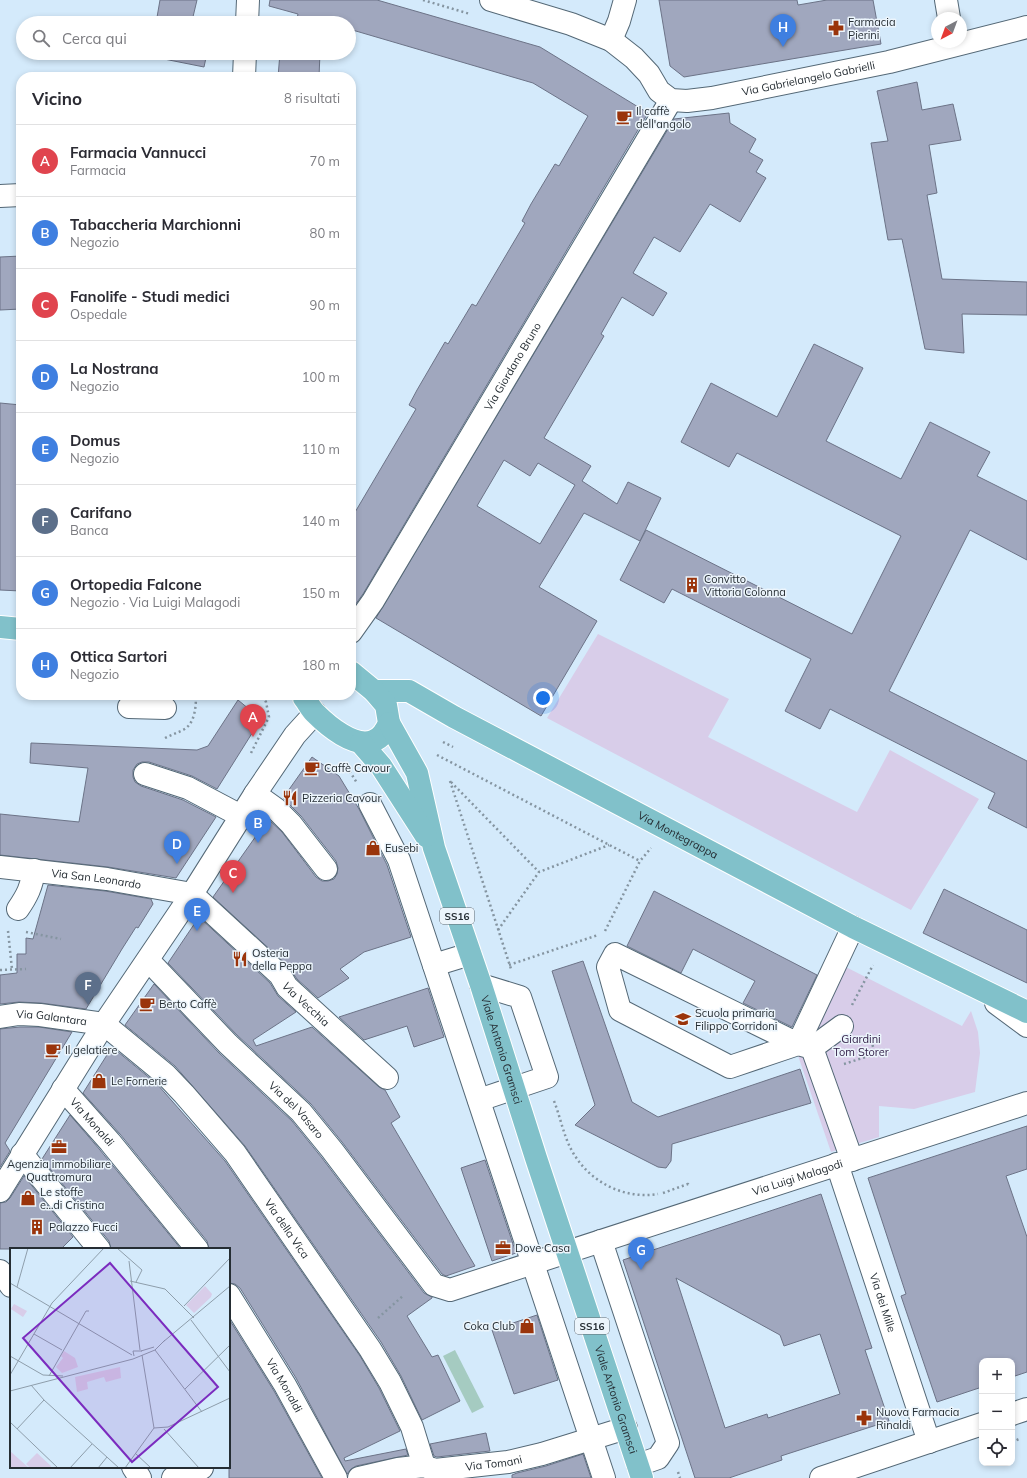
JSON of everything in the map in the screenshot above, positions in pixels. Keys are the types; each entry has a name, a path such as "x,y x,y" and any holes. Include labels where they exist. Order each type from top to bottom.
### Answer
{"main road":[{"path":"0,627 16,629"},
{"name":"Viale Antonio Gramsci","path":"356,676 374,691 386,705 390,723 417,773 434,848 481,985 513,1088 640,1471"},
{"name":"Via Montegrappa","path":"374,691 409,691 454,717 853,927 981,991 1027,1012"},
{"path":"306,700 343,736 361,743 374,741 383,734 390,723"},
{"name":"Viale Antonio Gramsci","path":"361,743 389,779 434,848"}],"street":[{"path":"247,16 248,0"},
{"path":"491,0 571,24 611,40 634,58 648,74 659,91 672,100"},
{"path":"611,40 619,21 624,0"},
{"path":"946,0 948,12"},
{"name":"Via Gabrielangelo Gabrielli","path":"967,41 1027,27"},
{"name":"Via Gabrielangelo Gabrielli","path":"672,100 687,101 712,98 889,62 938,48"},
{"path":"244,72 245,60"},
{"name":"Via Giordano Bruno","path":"356,625 377,594 672,100"},
{"path":"0,196 16,195"},
{"path":"0,1191 104,1024 192,894 255,794 295,735 306,700"},
{"path":"129,706 166,708"},
{"path":"145,774 188,788 241,816"},
{"path":"255,794 276,809 291,824 326,869"},
{"path":"370,804 399,860 604,1478"},
{"name":"Via San Leonardo","path":"0,866 107,879 192,894"},
{"path":"18,909 30,888 34,870"},
{"name":"Via Vecchia","path":"192,894 280,975 287,987 387,1078"},
{"path":"805,1046 853,927"},
{"path":"434,965 470,954"},
{"path":"805,1046 615,954 608,967 620,1010 730,1067 805,1046 842,1026"},
{"name":"Via del Vasaro","path":"148,960 228,1044 301,1112 332,1150 434,1285 450,1290 533,1264"},
{"path":"479,1100 547,1077 520,997 481,985"},
{"path":"981,991 1027,1026"},
{"name":"Via Galantara","path":"0,1017 19,1014 40,1014 104,1024"},
{"name":"Via della Vica","path":"104,1024 166,1075 235,1153 360,1334 390,1382 409,1421 424,1466"},
{"name":"Via dei Mille","path":"805,1046 821,1072 845,1162 929,1442"},
{"name":"Via Monaldi","path":"63,1089 110,1142 195,1248"},
{"name":"Via Luigi Malagodi","path":"568,1252 1027,1103"},
{"path":"22,1154 98,1248"},
{"path":"601,1241 668,1443 658,1458 640,1471"},
{"path":"533,1264 568,1252"},
{"path":"0,1271 10,1285"},
{"name":"Via Monaldi","path":"230,1297 285,1385 336,1478"},
{"path":"1015,1413 1027,1409"},
{"path":"822,1478 979,1425"},
{"name":"Via Tomani","path":"359,1478 398,1469 424,1466 435,1470 508,1462 542,1454 626,1428"},
{"path":"134,1468 140,1478"},
{"path":"173,1478 203,1471"}],"path":[{"path":"265,700 269,717"},
{"path":"437,755 640,861"},
{"path":"345,764 370,804"},
{"path":"520,997 450,781 539,872"},
{"path":"509,965 604,934 640,861 655,842"},
{"path":"498,931 539,872 609,845"},
{"path":"12,969 8,929 15,930"},
{"path":"22,931 61,939"},
{"path":"821,1072 875,1054 872,1043 842,1026 884,942"},
{"path":"0,970 26,969"},
{"path":"547,1077 570,1147 583,1168 605,1185 629,1195 657,1195 688,1184"},
{"path":"360,1334 404,1295"}],"green space":[{"path":"598,634 729,699 708,737 857,812 890,750 979,799 911,910 547,718"},
{"name":"Giardini Tom Storer","path":"834,961 962,1026 971,1011 978,1032 980,1053 975,1092 914,1109 879,1106 879,1137 831,1152 793,1041"}],"shaded area":[{"path":"455,1350 484,1407 472,1413 443,1356"}],"building":[{"path":"160,0 197,0 193,16 157,16"},
{"path":"270,0 377,0 540,47 648,113 356,604 356,511 416,409 409,405 445,342 448,344 472,304 476,306 525,223 522,221 531,204 555,164 559,166 588,116 533,83 356,31 356,16 298,16 298,14 269,6"},
{"path":"659,0 797,0 798,5 827,0 873,0 881,44 684,77 670,66"},
{"path":"169,60 206,60 204,67"},
{"path":"279,60 320,60 319,72 278,72"},
{"path":"917,82 922,110 953,104 961,140 929,145 937,193 927,195 942,279 1027,282 1027,315 962,314 964,353 925,349 902,239 888,240 871,143 888,141 877,91"},
{"path":"729,113 730,123 756,139 749,152 763,160 756,172 766,178 740,222 710,204 680,252 654,237 633,273 667,293 653,316 622,297 601,334 604,336 544,438 591,466 582,481 617,504 628,482 661,498 640,541 584,513 539,587 597,621 541,716 376,618 674,119","holes":["504,460 530,476 538,463 575,485 540,544 477,506"]},
{"path":"16,256 16,309 0,310 0,257"},
{"name":"Convitto Vittoria Colonna","path":"814,344 863,368 826,441 901,479 930,422 990,452 977,476 1027,501 1027,560 970,530 889,691 1027,761 1027,828 988,808 995,793 830,709 820,729 785,711 811,659 672,589 664,603 620,580 646,530 852,634 901,536 737,453 729,467 681,442 711,383 777,417"},
{"path":"0,403 16,405 16,591 0,590"},
{"path":"238,700 261,719 217,789 192,776 149,762 137,764 133,770 135,782 141,786 183,800 216,817 176,878 108,867 0,855 0,814 79,822 88,768 30,763 31,743 197,750 208,746"},
{"path":"312,757 339,776 359,809 387,865 411,937 364,952 340,969 349,978 318,998 297,979 288,966 213,897 268,819 282,832 316,877 322,881 334,879 338,868 336,861 301,816 283,798"},
{"path":"48,885 105,891 151,899 153,904 138,928 136,927 86,1009 41,1003 19,1002 0,1004 0,975 17,973 17,954 26,954 26,938 33,939"},
{"path":"944,889 1027,930 1027,983 923,933"},
{"path":"654,891 817,975 792,1027 743,1003 755,981 693,949 681,973 627,946"},
{"path":"199,917 270,983 278,996 296,1012 253,1040 256,1046 312,1027 379,1087 385,1090 400,1117 391,1123 475,1266 446,1276 442,1274 342,1142 311,1104 237,1035 168,963"},
{"path":"583,961 632,1102 658,1117 800,1069 811,1103 672,1144 671,1161 666,1168 658,1167 575,1125 595,1105 552,971"},
{"path":"154,984 219,1053 292,1121 322,1158 424,1293 432,1297 407,1316 432,1357 438,1355 460,1401 422,1420 401,1376 381,1342 245,1146 175,1066 125,1025"},
{"path":"428,988 444,1037 414,1047 407,1026 364,1040 339,1017"},
{"path":"39,1027 72,1032 5,1143 10,1151 0,1167 0,1029"},
{"path":"112,1047 157,1084 225,1161 360,1356 379,1388 400,1431 344,1458 345,1461 406,1449 408,1455 356,1466 347,1474 296,1378 240,1288 235,1284 230,1283 230,1248 209,1248 207,1241 120,1134 83,1093"},
{"path":"70,1115 180,1248 111,1248 109,1241 42,1159"},
{"path":"1027,1126 1027,1169 1006,1176 1027,1237 1027,1372 1015,1376 1015,1358 979,1358 979,1388 937,1402 901,1296 906,1294 868,1178"},
{"path":"485,1160 516,1253 492,1261 461,1168"},
{"name":"Palazzo Fucci","path":"24,1176 73,1237 62,1248 0,1249 0,1203 6,1202"},
{"path":"821,1194 872,1348 865,1350 889,1421 781,1456 782,1460 729,1478 695,1478 623,1260","holes":["676,1278 780,1335 784,1346 820,1334 840,1394 768,1418 767,1414 725,1428"]},
{"path":"537,1315 558,1380 514,1394 492,1330"},
{"path":"230,1321 274,1391 322,1478 229,1478"},
{"path":"486,1433 490,1451 437,1457 434,1456 430,1444"},
{"path":"583,1454 591,1478 512,1478 512,1475 517,1473 546,1466"}],"place":[{"name":"Farmacia Pierini","path":"836,28"},
{"name":"Ottica Sartori","path":"783,47"},
{"name":"Il caffè dell'angolo","path":"624,117"},
{"name":"Convitto Vittoria Colonna","path":"692,585"},
{"name":"Farmacia Vannucci","path":"253,737"},
{"name":"Caffè Cavour","path":"312,768"},
{"name":"Pizzeria Cavour","path":"290,798"},
{"name":"Tabaccheria Marchionni","path":"258,843"},
{"name":"Eusebi","path":"373,848"},
{"name":"La Nostrana","path":"177,864"},
{"name":"Fanolife - Studi medici","path":"233,893"},
{"name":"Domus","path":"197,931"},
{"name":"Osteria della Peppa","path":"240,959"},
{"name":"Berto Caffè","path":"147,1004"},
{"name":"Carifano","path":"88,1005"},
{"name":"Scuola primaria Filippo Corridoni","path":"683,1019"},
{"name":"Il gelatiere","path":"53,1050"},
{"name":"Le Fornerie","path":"99,1081"},
{"name":"Agenzia immobiliare Quattromura","path":"59,1147"},
{"name":"Le stoffe e...di Cristina","path":"28,1198"},
{"name":"Palazzo Fucci","path":"37,1227"},
{"name":"Dove Casa","path":"503,1248"},
{"name":"Ortopedia Falcone","path":"641,1270"},
{"name":"Coka Club","path":"527,1326"},
{"name":"Nuova Farmacia Rinaldi","path":"864,1418"}]}
